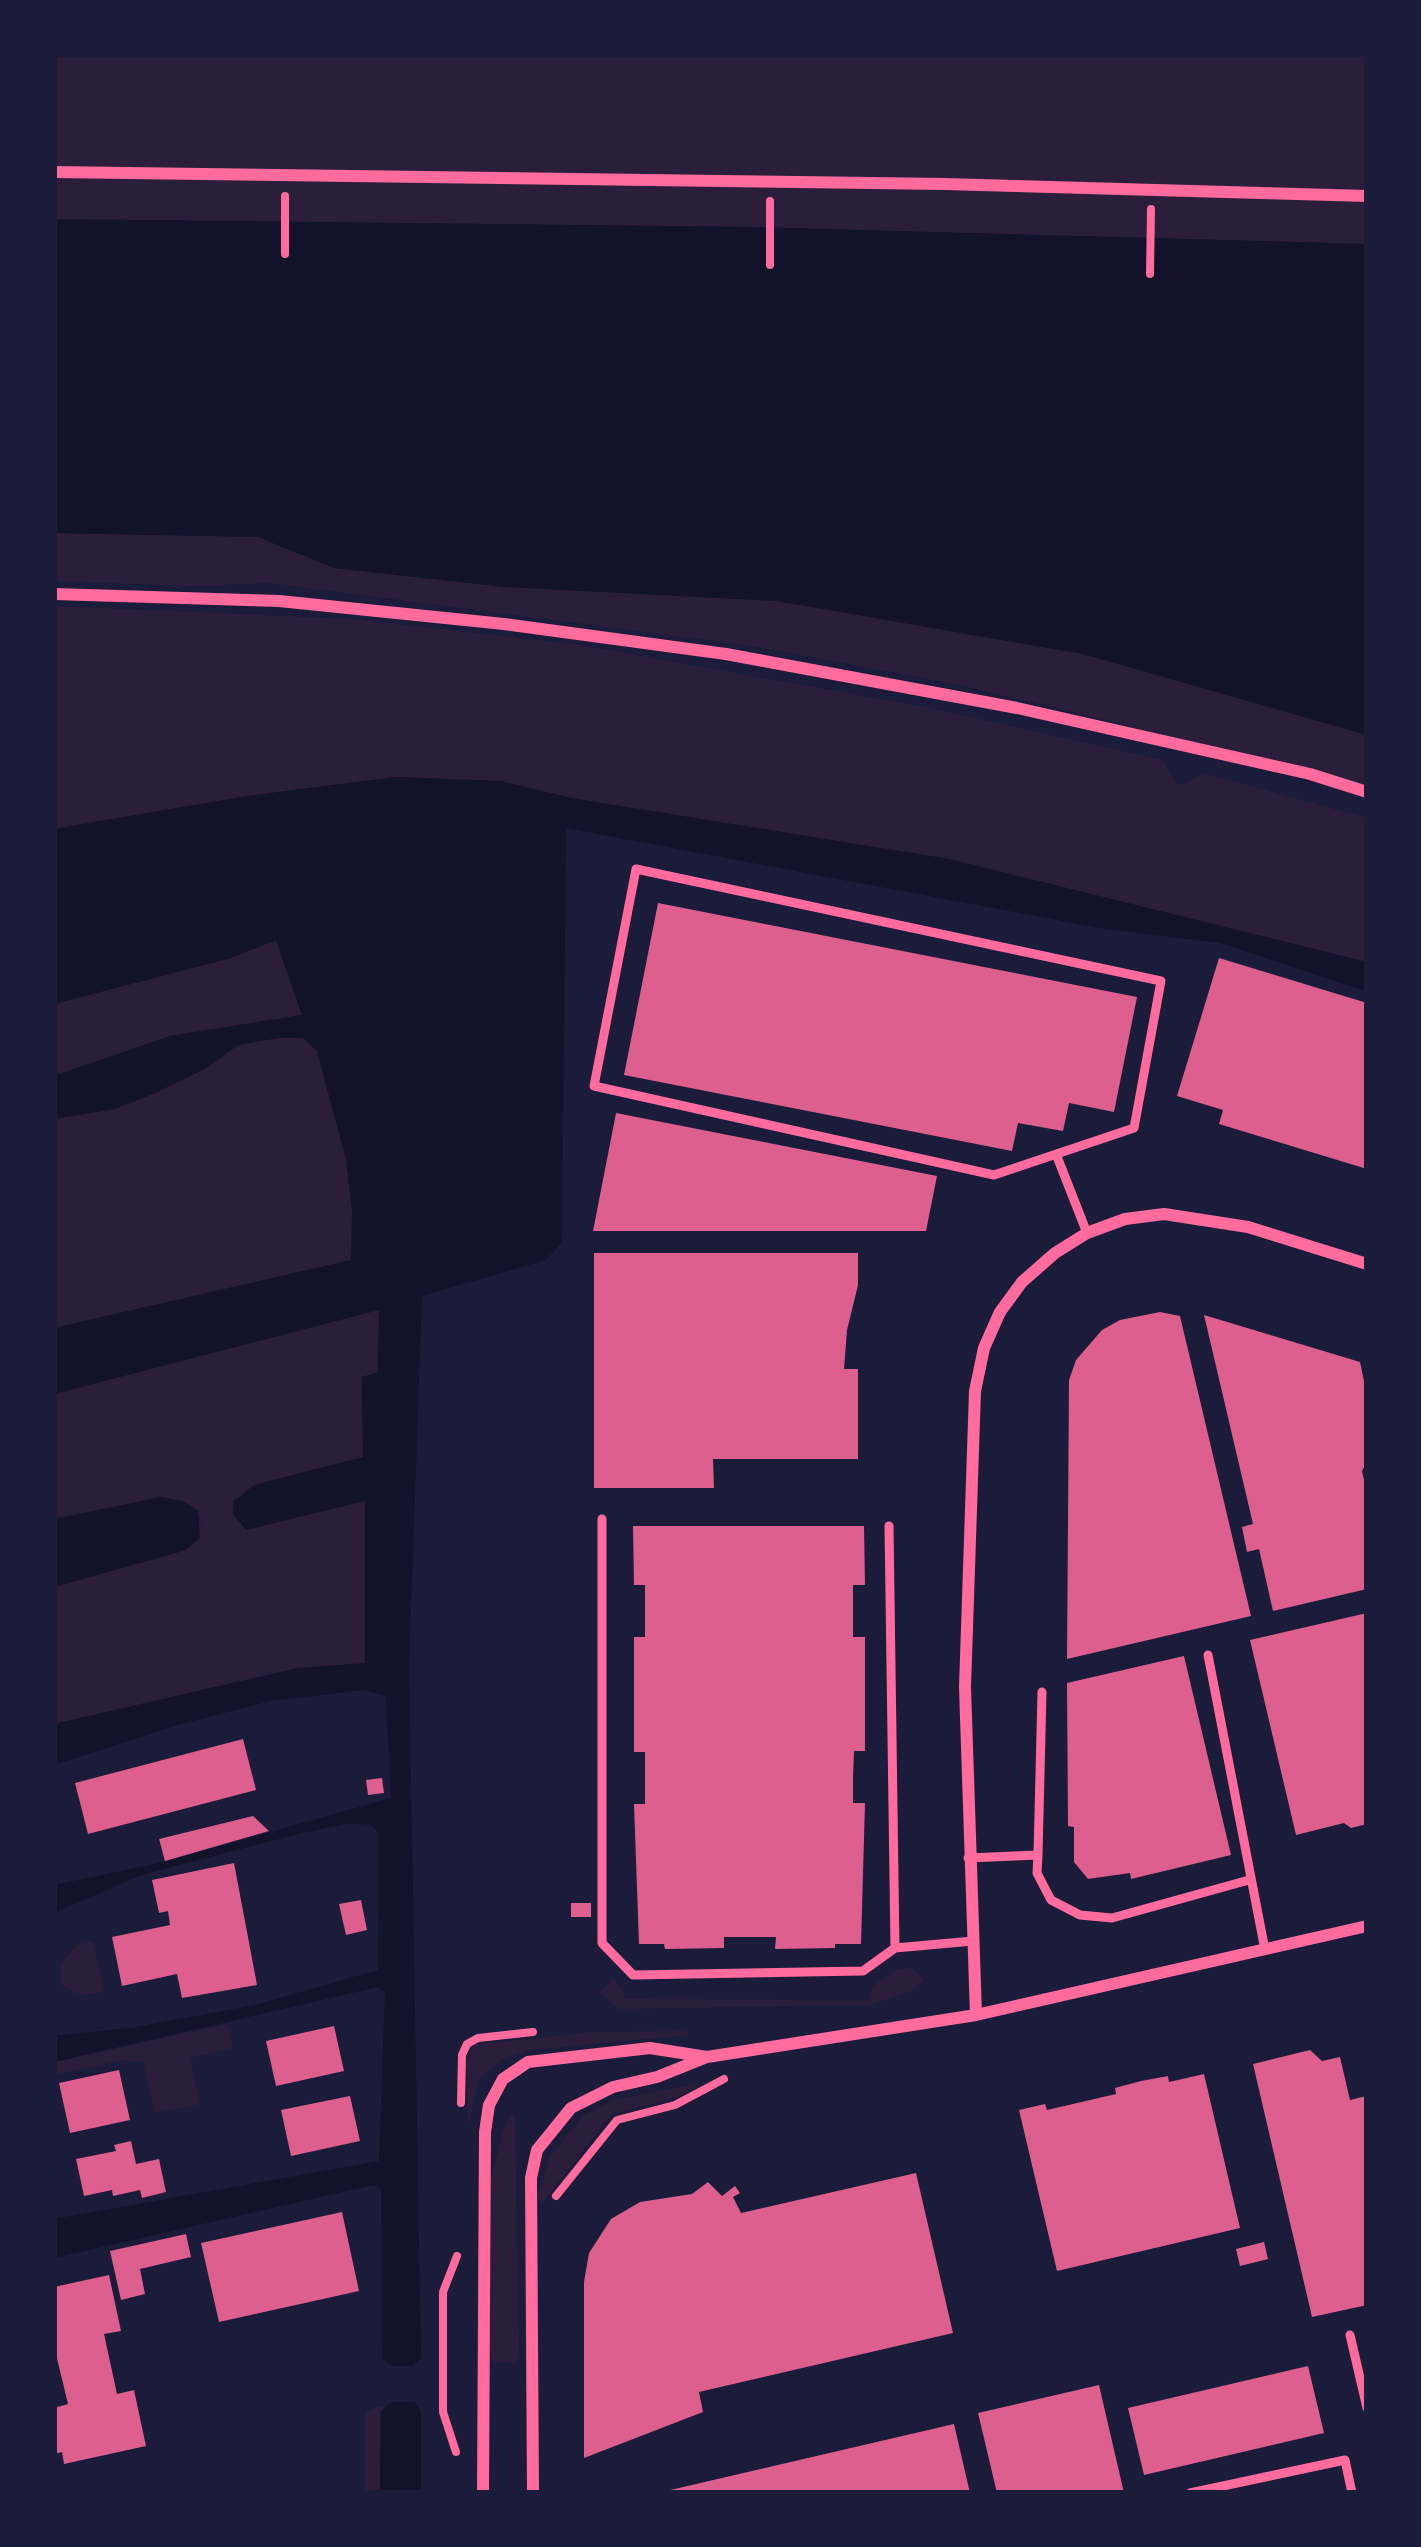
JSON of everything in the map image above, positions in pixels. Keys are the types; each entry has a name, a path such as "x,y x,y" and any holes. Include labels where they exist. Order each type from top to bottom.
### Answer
{"street":[{"path":"54,172 1367,196"},
{"path":"54,594 279,601 504,624 726,654 1017,708 1310,774 1367,792"},
{"path":"976,2015 965,1687 975,1391 984,1348 1000,1312 1022,1282 1055,1253 1125,1220 1164,1214 1203,1217 1367,1264"},
{"path":"533,2493 531,2178 537,2150 572,2108 593,2095 657,2078 707,2057 976,2015 1367,1926"},
{"path":"483,2493 489,2105 503,2079 528,2062 650,2048 707,2057"}],"lane":[{"path":"636,869 1161,981 1134,1128 1056,1154 994,1174 594,1086 636,869"},
{"path":"1056,1154 1088,1234"},
{"path":"602,1519 602,1942 633,1975 863,1971 895,1948 973,1941"},
{"path":"889,1526 895,1948"},
{"path":"1208,1655 1265,1950"},
{"path":"1042,1692 1037,1873 1051,1900 1080,1916 1112,1918 1249,1880"},
{"path":"968,1858 1038,1855"},
{"path":"1350,2335 1367,2408"},
{"path":"1190,2493 1345,2460 1352,2493"}],"path":[{"path":"285,254 286,176"},
{"path":"770,182 770,265"},
{"path":"1150,274 1153,191"},
{"path":"461,2125 462,2055 467,2044 478,2038"},
{"path":"580,2165 617,2120 675,2105 716,2086 764,2050"},
{"path":"459,2463 443,2412 443,2292 460,2241"}],"shaded area":[{"path":"54,54 1367,54 1367,244 752,227 54,219"},
{"path":"54,219 752,227 1367,244 1367,735 1083,654 777,601 506,587 334,568 258,537 54,533"},
{"path":"54,533 258,537 334,568 506,587 777,601 1083,654 1367,735 1367,793 956,684 753,646 270,583 191,586 54,581"},
{"path":"54,606 353,619 580,645 925,707 1163,760 1175,783 1183,785 1203,773 1367,818 1367,962 949,859 571,798 501,781 396,777 247,796 54,829"},
{"path":"396,777 501,781 571,798 949,859 1367,962 1367,992 1220,943 1105,929 566,828 562,1242 546,1260 422,1296 409,1663 421,2358 413,2366 391,2366 382,2358 381,2189 373,2185 54,2258 54,2219 379,2161 385,1992 378,1987 54,2062 54,2036 136,2027 255,2005 378,1970 379,1834 371,1825 351,1823 302,1833 141,1875 54,1913 54,1885 164,1862 391,1798 386,1696 363,1690 270,1701 54,1765 54,1724 298,1668 365,1663 365,1501 246,1530 233,1514 234,1501 254,1485 363,1457 362,1377 378,1372 379,1310 54,1394 54,1328 351,1260 352,1210 346,1159 317,1051 303,1038 238,1045 205,1069 153,1094 115,1109 54,1119 54,1076 170,1036 302,1015 276,940 231,958 54,1004 54,829 247,796"},
{"path":"276,940 302,1015 170,1036 54,1076 54,1004 231,958"},
{"path":"303,1038 317,1051 346,1159 352,1260 54,1328 54,1119 115,1109 205,1069 238,1045"},
{"path":"379,1309 378,1373 362,1378 363,1457 254,1485 234,1501 233,1514 247,1529 365,1500 365,1664 298,1668 54,1724 54,1587 186,1550 201,1524 198,1511 183,1501 54,1519 54,1394"},
{"path":"161,1497 183,1501 198,1511 200,1538 186,1550 54,1587 54,1519"},
{"path":"93,1941 104,1992 73,1992 61,1984 60,1964 77,1945"},
{"path":"912,1968 923,1979 912,1991 869,2005 618,2009 600,1992 613,1979 623,1989 624,1999 871,2000 872,1987 878,1982 899,1969"},
{"path":"227,2024 233,2048 190,2058 200,2104 155,2113 143,2062 123,2060 54,2075 54,2062"},
{"path":"686,2031 689,2035 531,2050 504,2058 479,2079 468,2127 466,2064 474,2045 593,2032"},
{"path":"702,2083 677,2097 611,2115 541,2205 538,2195 549,2158 583,2116 613,2100"},
{"path":"515,2114 519,2357 514,2362 495,2362 491,2358 490,2182 502,2135 510,2115"},
{"path":"391,2402 414,2402 421,2411 421,2493 380,2493 381,2411"},
{"path":"385,2407 381,2411 380,2493 365,2493 365,2413"}],"building":[{"path":"658,903 1137,997 1114,1112 1069,1103 1063,1131 1018,1123 1012,1151 624,1075"},
{"path":"1219,958 1367,1003 1367,1169 1219,1124 1223,1110 1177,1096"},
{"path":"616,1113 937,1176 926,1231 593,1231"},
{"path":"594,1253 858,1253 858,1285 844,1369 858,1369 858,1459 713,1459 714,1488 594,1488"},
{"path":"1160,1312 1180,1316 1251,1616 1067,1659 1069,1380 1076,1360 1102,1330 1120,1320"},
{"path":"1204,1315 1360,1362 1367,1395 1367,1462 1362,1471 1367,1494 1367,1589 1273,1611 1259,1549 1247,1552 1242,1527 1253,1524"},
{"path":"633,1526 864,1526 865,1585 853,1585 853,1637 865,1637 865,1751 854,1751 853,1777 853,1803 865,1803 861,1944 775,1949 776,1937 724,1937 724,1948 665,1949 664,1944 639,1944 634,1804 645,1804 645,1752 634,1752 634,1637 645,1637 645,1585 634,1585"},
{"path":"1367,1613 1367,1824 1351,1828 1344,1823 1296,1835 1250,1640"},
{"path":"1184,1656 1231,1855 1131,1879 1130,1873 1088,1879 1074,1862 1074,1827 1068,1826 1067,1683"},
{"path":"243,1739 256,1790 88,1834 75,1783"},
{"path":"382,1778 384,1793 368,1795 366,1780"},
{"path":"253,1816 269,1831 165,1861 159,1839"},
{"path":"234,1863 257,1985 182,1998 177,1974 122,1986 112,1937 170,1925 168,1911 159,1913 152,1880"},
{"path":"361,1900 367,1930 346,1935 339,1904"},
{"path":"571,1903 591,1903 591,1917 571,1917"},
{"path":"334,2026 344,2071 276,2086 266,2041"},
{"path":"1310,2050 1322,2061 1340,2057 1350,2100 1367,2096 1367,2305 1312,2317 1253,2064"},
{"path":"119,2070 130,2120 70,2133 59,2083"},
{"path":"1204,2074 1240,2228 1057,2271 1019,2110 1045,2104 1047,2110 1116,2094 1115,2088 1141,2081 1168,2076 1169,2082"},
{"path":"350,2096 360,2141 291,2156 281,2110"},
{"path":"131,2141 136,2164 159,2159 166,2192 142,2198 140,2190 84,2196 76,2159 116,2151 114,2145"},
{"path":"916,2173 953,2333 699,2392 703,2412 584,2458 584,2282 589,2253 611,2219 640,2202 692,2194 708,2182 722,2196 735,2186 740,2193 733,2197 741,2213"},
{"path":"342,2212 359,2291 219,2322 201,2243"},
{"path":"186,2234 191,2257 140,2269 145,2294 121,2300 110,2251"},
{"path":"1264,2242 1268,2259 1240,2266 1236,2249"},
{"path":"109,2275 121,2331 104,2334 117,2394 134,2390 146,2446 64,2464 62,2452 54,2454 54,2408 68,2404 54,2346 54,2287"},
{"path":"1308,2366 1324,2433 1144,2475 1128,2408"},
{"path":"1099,2385 1124,2493 997,2493 978,2413"},
{"path":"954,2424 970,2493 666,2493 666,2491"}]}
